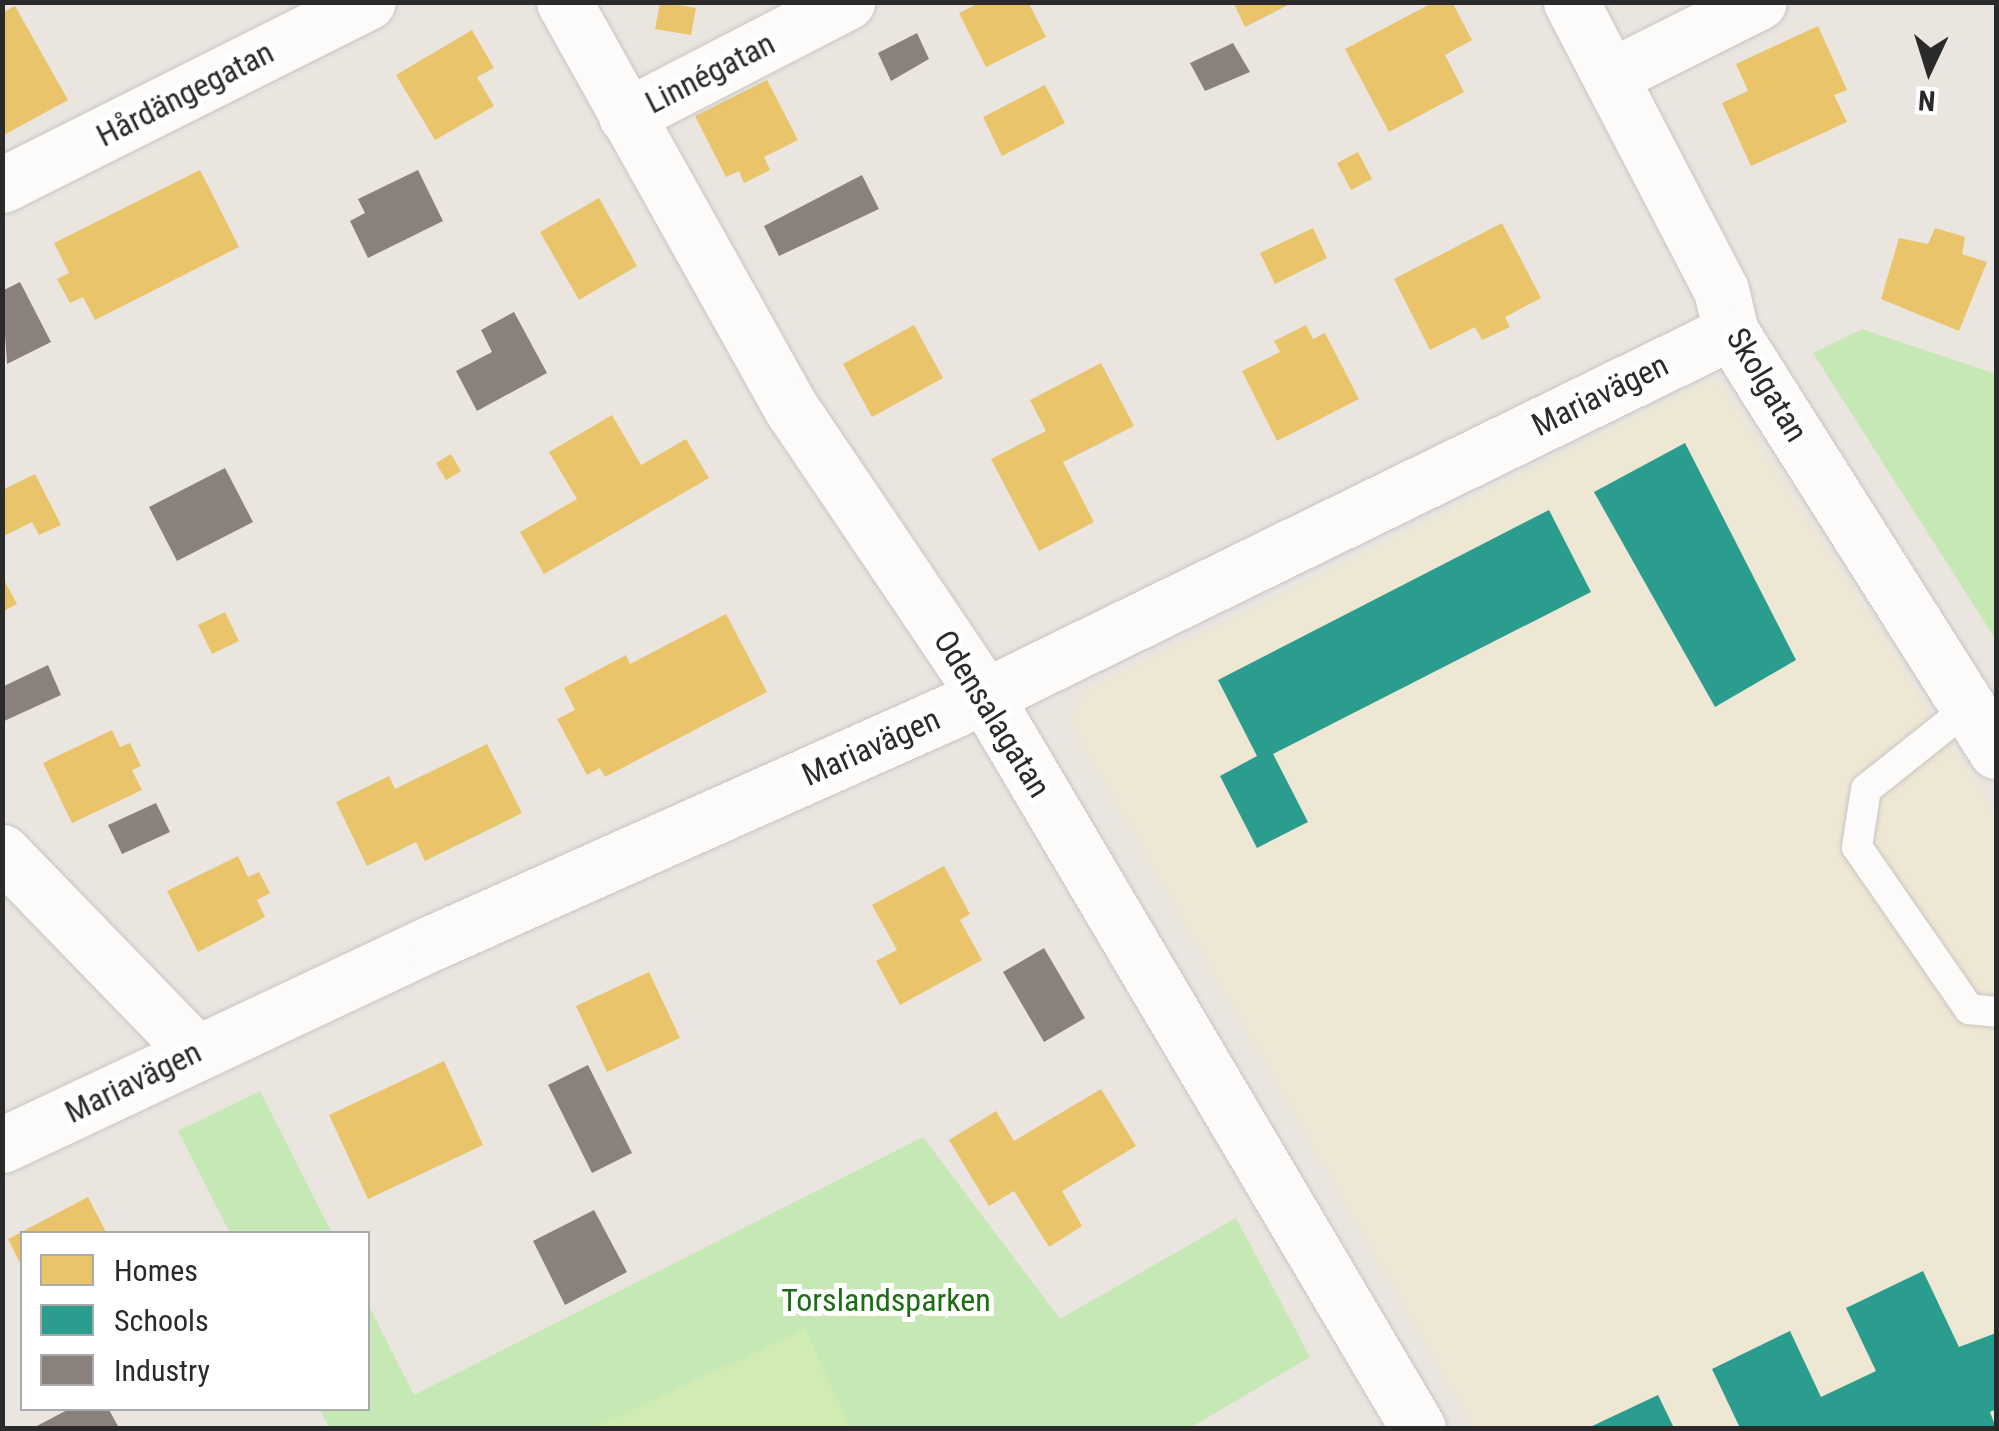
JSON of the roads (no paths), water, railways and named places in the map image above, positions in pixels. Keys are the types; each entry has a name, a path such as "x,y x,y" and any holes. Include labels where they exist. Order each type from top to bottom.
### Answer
{"street":[{"name":"Hårdängegatan","path":"2,186 368,2"},
{"name":"Odensalagatan","path":"564,2 793,411 985,696 1418,1428"},
{"name":"Linnégatan","path":"626,116 848,2"},
{"name":"Skolgatan","path":"1571,2 1613,76 1721,290 1731,332 1987,714"},
{"path":"1613,76 1759,2"},
{"name":"Mariavägen","path":"2,1145 196,1052 985,696 1731,332"},
{"path":"2,852 196,1052"}],"lane":[{"path":"1987,714 1866,789 1857,847 1968,1008 1996,1012"}],"park label":[{"name":"Torslandsparken","path":"886,1300"}]}
